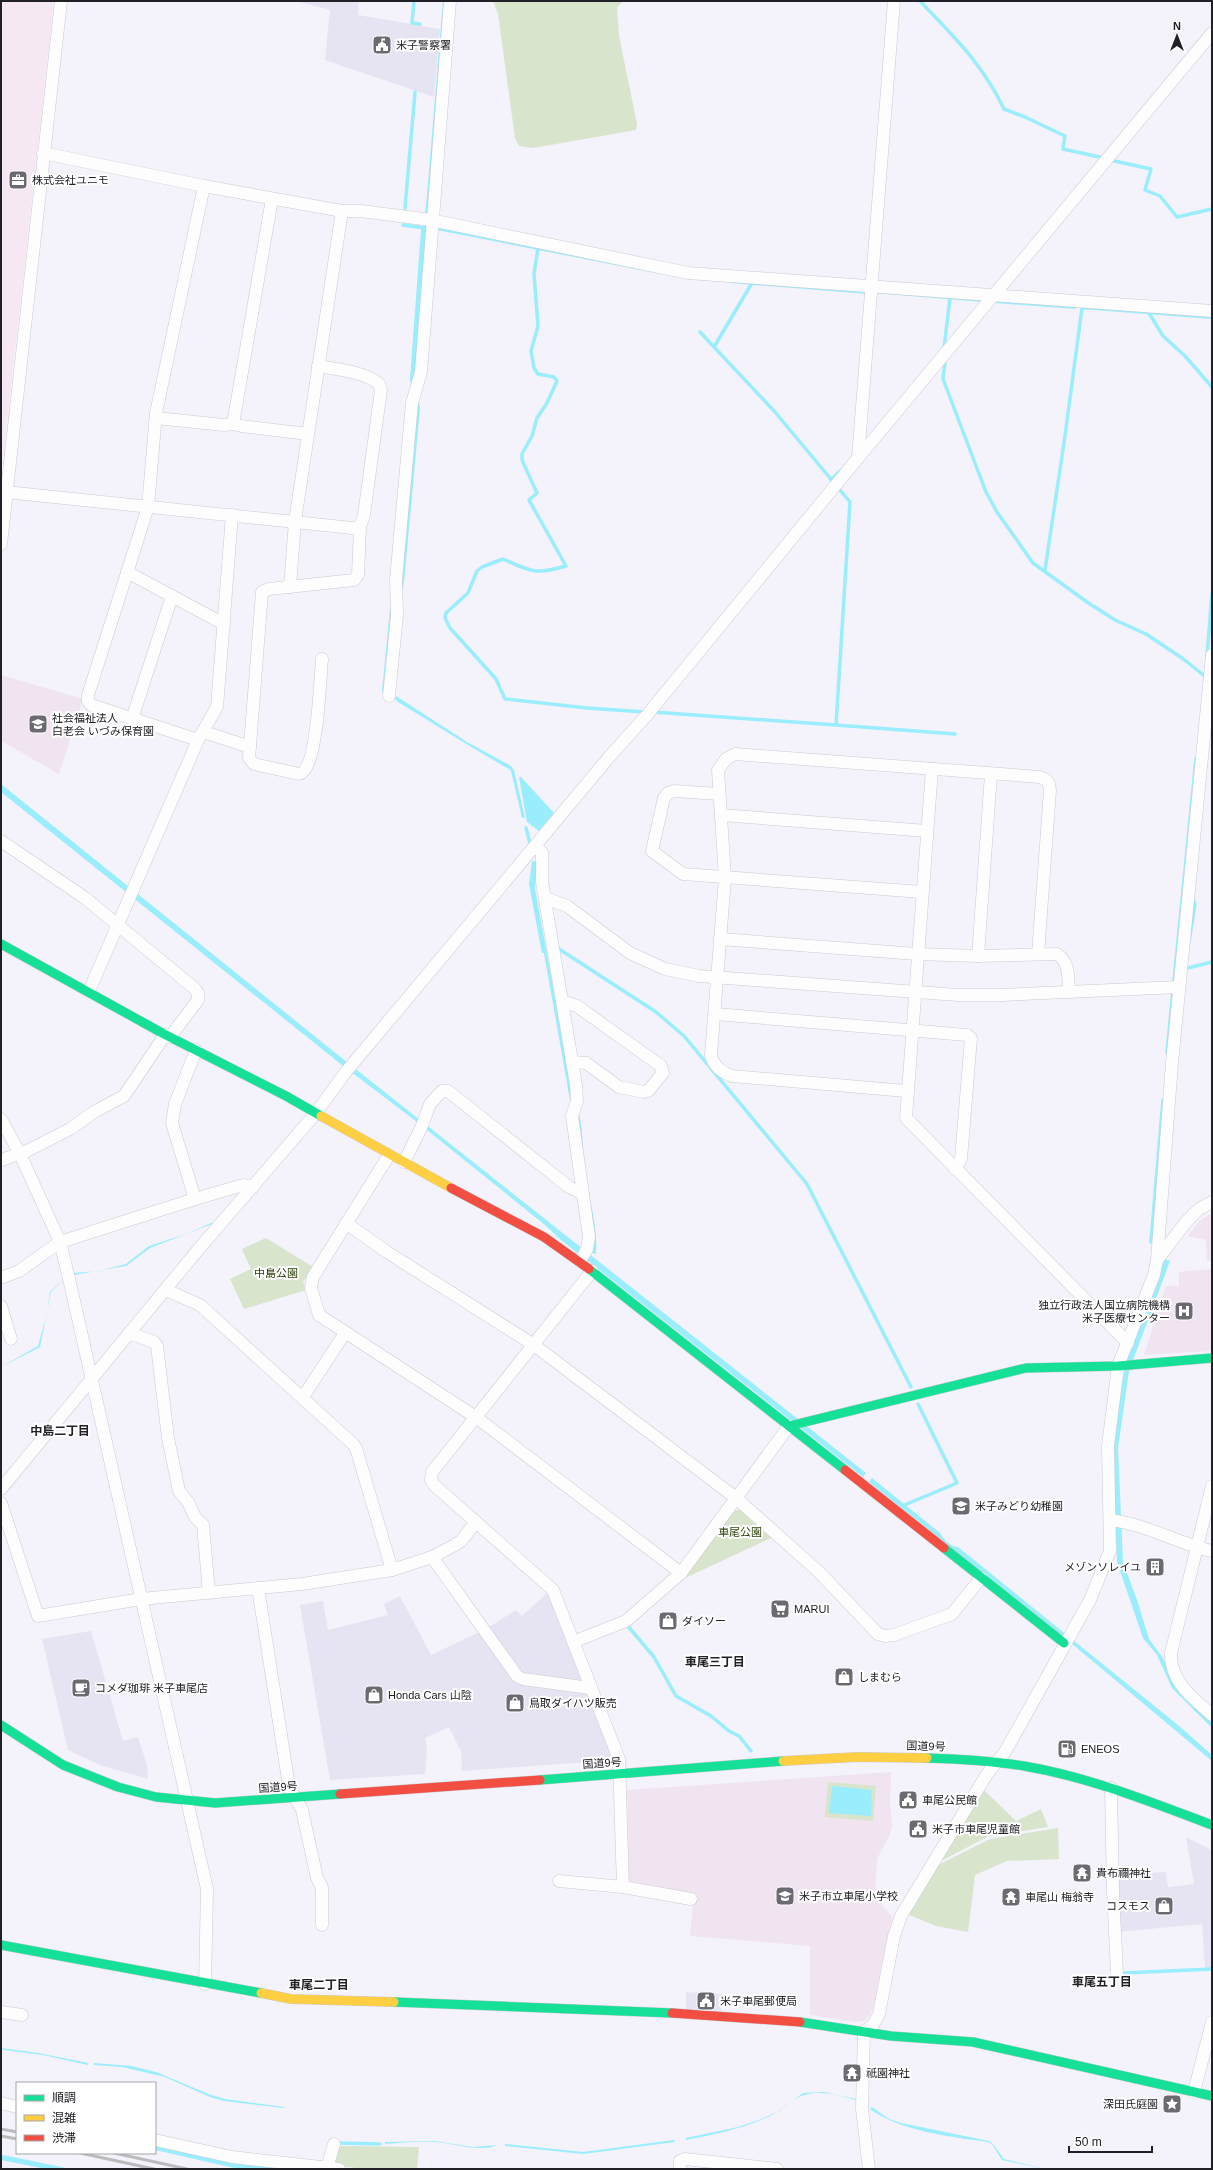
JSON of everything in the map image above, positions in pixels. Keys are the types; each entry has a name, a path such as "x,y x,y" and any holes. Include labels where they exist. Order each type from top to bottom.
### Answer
{"main road":[{"path":"1,944 89,991 168,1036 286,1096 389,1155 544,1237 580,1261 1064,1644"},
{"path":"789,1426 1026,1368 1118,1366 1212,1358"},
{"name":"国道9号","path":"1,1725 62,1764 96,1779 134,1792 188,1802 217,1803 295,1798 833,1758 897,1756 998,1762 1047,1771 1111,1788 1212,1825"},
{"path":"1,1945 291,1999 497,2005 685,2014 798,2022 891,2036 973,2042 1212,2096"}],"street":[{"path":"1,544 61,1"},
{"path":"389,696 397,604 396,587 412,403 418,383 429,223 450,1"},
{"path":"858,458 894,1"},
{"path":"1,1488 129,1333 316,1113 350,1069 610,756 647,715 858,458 1212,33"},
{"path":"43,153 272,199 342,211 361,211 429,223 688,273 1212,311"},
{"path":"204,186 156,418 148,507 88,701 91,705 132,718 250,747"},
{"path":"233,424 272,199"},
{"path":"290,587 295,521 342,211"},
{"path":"318,366 349,371 373,380 379,384 380,398 364,515 360,527 358,572 354,580 264,590 262,592 250,747 250,760 257,766 299,774 304,772 314,744 322,659"},
{"path":"156,418 224,425 233,424 308,434"},
{"path":"6,492 352,528 360,527"},
{"path":"89,991 201,736 217,707 232,515"},
{"path":"127,572 224,624"},
{"path":"132,718 172,596"},
{"path":"869,2169 862,2109 864,2032 873,2025 879,2014 894,1936 901,1916 987,1774 998,1762 1090,1600 1110,1552 1111,1520 1108,1446 1118,1366 1154,1275 1157,1260 1179,987 1207,757 1212,655"},
{"path":"906,1091 732,1076 726,1074 714,1063 711,1055 725,878 718,770 726,758 735,754 1040,777 1046,779 1050,784 1038,954"},
{"path":"932,769 906,1091 906,1118 1128,1343"},
{"path":"978,956 991,774"},
{"path":"719,794 674,791 668,793 664,798 652,851 684,874 922,892"},
{"path":"721,816 927,831"},
{"path":"1,841 85,898 198,993 198,1000 168,1036 124,1096 70,1129 20,1154 1,1160"},
{"path":"536,846 542,853 542,882 576,1085 575,1106 583,1194 589,1237 587,1249 580,1261"},
{"path":"545,898 566,906 630,953 651,963 680,973 718,978 914,992 1002,995 1179,987"},
{"path":"720,939 917,954 978,956 1057,954 1062,957 1067,966 1069,992"},
{"path":"562,1001 577,1006 661,1066 663,1073 648,1092 644,1092 620,1087 586,1063 572,1062"},
{"path":"715,1014 967,1034 971,1038 961,1159 955,1169"},
{"path":"195,1199 172,1123 175,1104 196,1050"},
{"path":"404,1162 430,1104 442,1092 451,1092 569,1187 583,1194"},
{"path":"1,1119 20,1154 60,1242 207,1889 205,1984"},
{"path":"389,1155 313,1277 310,1284 319,1315 477,1418 681,1573"},
{"path":"1,1278 19,1271 60,1242 244,1185 253,1187"},
{"path":"1157,1260 1186,1222 1199,1209 1212,1202"},
{"path":"346,1223 387,1252 534,1345 736,1498 819,1572 875,1631 882,1635 894,1635 947,1617 957,1609 981,1578"},
{"path":"592,1271 477,1418 432,1472 431,1477 434,1485 553,1590 619,1759 621,1774 623,1887"},
{"path":"166,1290 200,1305 303,1397 356,1448 392,1570"},
{"path":"1,1306 7,1334"},
{"path":"129,1333 154,1342 158,1346 168,1438 179,1491 188,1502 195,1517 203,1525 209,1593"},
{"path":"303,1397 345,1333"},
{"path":"573,1642 626,1621 681,1573 789,1426"},
{"path":"1212,1486 1196,1547 1171,1661 1181,1686 1212,1714"},
{"path":"1,1503 38,1616 142,1599 349,1578 392,1570 432,1557 461,1541 476,1522"},
{"path":"1111,1520 1129,1523 1162,1533 1196,1547 1212,1551"},
{"path":"432,1557 517,1676 523,1679 590,1688"},
{"path":"258,1588 289,1786 302,1810 317,1878 322,1887 322,1925"},
{"path":"1111,1788 1112,1884 1117,1974"},
{"path":"559,1881 623,1887 691,1899"},
{"path":"1,2012 22,2015"},
{"path":"1194,2092 1212,2022"},
{"path":"1,2103 16,2107"},
{"path":"156,2140 232,2158 333,2168 334,2144"},
{"path":"680,2169 680,2161 685,2159 777,2169"}],"shaded area":[{"name":"株式会社ユニモ","path":"1,1 54,1 1,474"},
{"name":"米子警察署","path":"296,1 359,1 358,15 440,29 434,97 325,60 330,10"},
{"name":"社会福祉法人 白老会 いづみ保育園","path":"1,675 83,699 59,774 1,741"},
{"path":"1212,1213 1212,1261 1207,1261 1206,1240 1188,1236 1199,1221"},
{"name":"独立行政法人国立病院機構 米子医療センター","path":"1212,1269 1212,1351 1144,1355 1166,1286 1179,1286 1179,1272"},
{"path":"548,1592 582,1679 578,1683 521,1675 486,1629 516,1610 522,1616"},
{"path":"400,1596 431,1655 481,1631 511,1675 586,1692 616,1760 462,1771 461,1751 449,1727 425,1738 427,1749 425,1774 330,1780 300,1605 323,1601 328,1630 388,1615 384,1604"},
{"name":"コメダ珈琲 米子車尾店","path":"91,1631 123,1741 138,1737 147,1765 148,1779 100,1765 68,1750 42,1639"},
{"name":"米子市立車尾小学校","path":"891,1772 890,1804 892,1824 890,1834 877,1859 875,1897 893,1918 889,1929 874,2006 868,2018 863,2021 855,2022 810,2015 810,1946 690,1936 694,1894 634,1886 629,1879 627,1790"},
{"name":"コスモス","path":"1186,1837 1212,1850 1212,1968 1205,1968 1202,1924 1118,1932 1115,1875 1166,1872 1168,1887 1194,1884"},
{"path":"686,1992 722,1994 721,2011 686,2009"}],"green space":[{"path":"493,1 623,1 617,8 619,36 637,124 636,130 533,148 519,146 515,138 498,14"},
{"name":"中島公園","path":"266,1238 313,1267 303,1282 306,1290 244,1309 230,1279 251,1269 242,1249"},
{"name":"車尾公園","path":"742,1509 773,1537 683,1579 733,1511"},
{"path":"828,1782 876,1786 873,1821 825,1817"},
{"path":"984,1790 1016,1821 1041,1809 1048,1827 989,1836 941,1861"},
{"path":"1058,1828 1059,1859 1007,1861 975,1875 968,1932 936,1926 907,1914 938,1865 990,1839"},
{"path":"338,2146 419,2147 417,2169 366,2169 337,2166 334,2161"}],"water":[{"path":"443,1 446,1 430,216 723,280 723,282 686,279 427,228 415,380 420,409 404,583 395,609 384,693 382,691 390,609 400,582 415,408 410,379 421,230 424,224 427,195"},
{"path":"731,280 868,290 868,294 730,283"},
{"path":"874,291 983,299 983,302 874,293"},
{"path":"995,300 1076,306 1076,309 995,303"},
{"path":"1080,306 1212,316 1212,319 1081,309"},
{"path":"396,696 467,742 511,766 514,770 525,818 522,818 511,771 509,769 398,702 395,699"},
{"path":"519,777 521,777 554,813 539,831 527,822"},
{"path":"1,784 348,1063 866,1473 863,1477 561,1240 545,1225 417,1122 342,1065 1,792"},
{"path":"532,861 537,862 535,889 574,1100 580,1117 585,1172 596,1233 596,1254 592,1253 594,1238 577,1116 570,1100 544,953 542,953 529,884"},
{"path":"216,1221 217,1222 150,1248 126,1266 104,1270 126,1264 149,1246 186,1234"},
{"path":"1165,1259 1170,1261 1129,1371 1118,1448 1123,1562 1149,1639 1163,1658 1178,1689 1212,1722 1212,1728 1172,1688 1157,1655 1143,1638 1117,1562 1113,1446 1122,1382 1128,1356"},
{"path":"95,1271 73,1275 73,1273"},
{"path":"63,1280 51,1292 48,1310 50,1292"},
{"path":"46,1316 40,1347 1,1367 38,1346"},
{"path":"872,1478 940,1533 943,1538 953,1546 958,1547 1178,1725 1212,1755 1212,1761 1071,1643 869,1482"},
{"path":"832,1786 872,1790 871,1816 829,1813"},
{"path":"1,2048 38,2053 88,2063 88,2065 43,2055 4,2050"},
{"path":"94,2063 131,2066 156,2072 211,2095 225,2099 284,2107 224,2101 210,2097 165,2077 122,2067 94,2065"},
{"path":"824,2092 841,2096 816,2093 804,2095 793,2101 803,2093"},
{"path":"872,2107 889,2119 901,2123 989,2141 993,2144 1004,2159 1045,2169 1002,2160 992,2144 988,2142 927,2132 896,2123 882,2117 870,2109"},
{"path":"777,2112 760,2121 739,2128 686,2140 686,2138 738,2127"},
{"path":"674,2140 675,2142 583,2154 505,2146 505,2144 583,2152"},
{"path":"434,2141 473,2147 498,2145 474,2148 434,2142 385,2144 385,2142"},
{"path":"156,2143 309,2169 239,2169 156,2150"},
{"path":"1,2155 71,2169 46,2169 1,2160"}],"waterway":[{"path":"414,1 412,23 420,24"},
{"path":"920,1 956,39 977,64 1004,109 1065,136 1063,149 1104,158"},
{"path":"405,208 415,92"},
{"path":"1110,160 1151,169 1145,190 1160,196 1177,217 1212,209"},
{"path":"403,225 426,228"},
{"path":"538,248 534,274 538,326 531,351 534,368 538,374 554,377 557,381 547,403 537,418 532,436 522,454 522,460 537,493 529,500 566,566 547,571 534,571 503,559 482,567 477,571 468,593 446,613 445,618 450,628 496,679 505,699 587,708 645,712"},
{"path":"714,347 752,283"},
{"path":"944,348 950,298"},
{"path":"1045,570 1082,308 1085,308"},
{"path":"1149,313 1163,336 1185,356 1212,387"},
{"path":"700,332 775,412 850,502 836,725 955,734"},
{"path":"945,363 943,379 986,492 997,512 1033,563 1087,602 1115,620 1146,634 1182,658 1206,677"},
{"path":"831,480 840,471"},
{"path":"1207,656 1212,594"},
{"path":"653,712 836,725"},
{"path":"1167,1052 1196,759"},
{"path":"526,828 530,843"},
{"path":"1189,942 1195,904 1192,897"},
{"path":"556,947 656,1012 684,1036 807,1184 911,1387"},
{"path":"1188,968 1212,962"},
{"path":"1151,1242 1163,1100"},
{"path":"902,1506 957,1483 918,1404"},
{"path":"627,1625 654,1657 676,1696 711,1716 729,1731 739,1736 751,1751"},
{"path":"1124,1973 1212,1969"},
{"path":"338,2143 380,2144"}],"railway":[{"path":"1,2129 16,2132"},
{"path":"1,2136 16,2139"},
{"path":"85,2154 154,2169"},
{"path":"119,2154 187,2169"}],"traffic: fast":[{"path":"1,944 164,1034 286,1096 321,1116"},
{"path":"589,1269 845,1470"},
{"path":"789,1426 1026,1368 1118,1366 1212,1358"},
{"path":"944,1548 1064,1643"},
{"path":"1,1725 63,1765 118,1787 156,1797 215,1803 340,1794"},
{"path":"927,1758 1000,1763 1048,1771 1096,1783 1212,1825"},
{"path":"540,1780 783,1761"},
{"path":"1,1945 261,1993"},
{"path":"394,2002 672,2013"},
{"path":"800,2022 891,2036 973,2042 1212,2096"}],"traffic: slow":[{"path":"321,1116 451,1188"},
{"path":"783,1761 857,1757 927,1758"},
{"path":"261,1993 291,1999 394,2002"}],"traffic: jam":[{"path":"451,1188 544,1237 589,1269"},
{"path":"845,1470 944,1548"},
{"path":"340,1794 540,1780"},
{"path":"672,2013 800,2022"}],"place":[{"name":"米子警察署","path":"382,45"},
{"name":"株式会社ユニモ","path":"18,180"},
{"name":"社会福祉法人 白老会 いづみ保育園","path":"38,724"},
{"name":"独立行政法人国立病院機構 米子医療センター","path":"1184,1311"},
{"name":"米子みどり幼稚園","path":"961,1506"},
{"name":"メゾンソレイユ","path":"1155,1567"},
{"name":"MARUI","path":"780,1609"},
{"name":"ダイソー","path":"668,1621"},
{"name":"しまむら","path":"844,1677"},
{"name":"コメダ珈琲 米子車尾店","path":"81,1688"},
{"name":"Honda Cars 山陰","path":"374,1695"},
{"name":"鳥取ダイハツ販売","path":"515,1703"},
{"name":"ENEOS","path":"1067,1749"},
{"name":"車尾公民館","path":"908,1800"},
{"name":"米子市車尾児童館","path":"918,1829"},
{"name":"貴布禰神社","path":"1082,1873"},
{"name":"米子市立車尾小学校","path":"785,1896"},
{"name":"車尾山 梅翁寺","path":"1011,1897"},
{"name":"コスモス","path":"1164,1906"},
{"name":"米子車尾郵便局","path":"706,2001"},
{"name":"祇園神社","path":"852,2073"},
{"name":"深田氏庭園","path":"1172,2104"}],"district":[{"name":"中島二丁目","path":"60,1431"},
{"name":"車尾三丁目","path":"715,1662"},
{"name":"車尾五丁目","path":"1102,1982"},
{"name":"車尾二丁目","path":"319,1985"}]}
